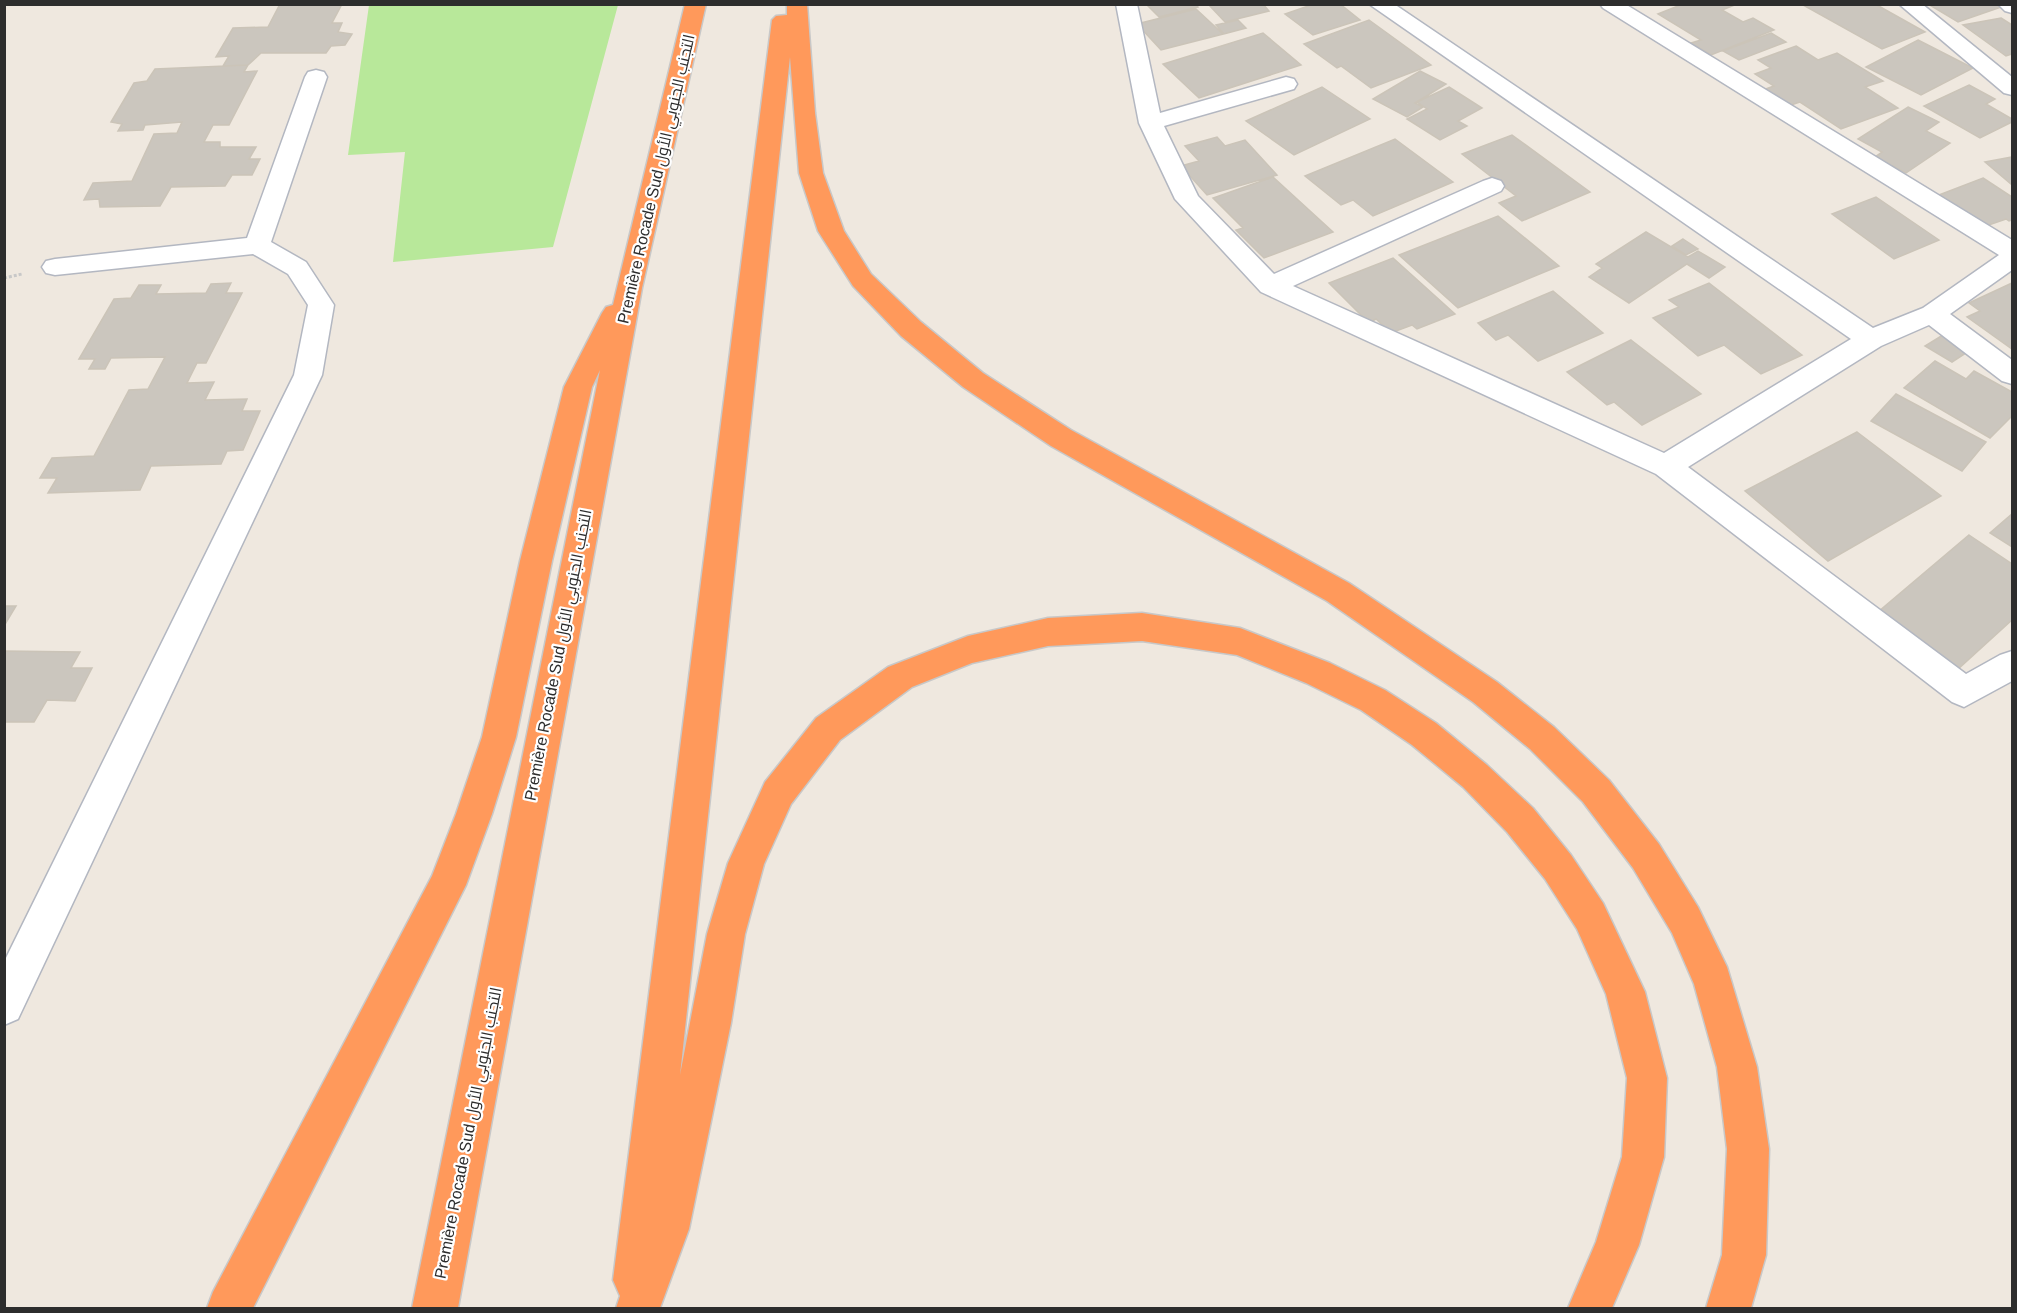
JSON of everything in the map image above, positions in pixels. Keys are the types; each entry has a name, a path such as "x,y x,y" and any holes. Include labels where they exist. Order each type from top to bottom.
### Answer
{"highway":[{"name":"Première Rocade Sud التجنب الجنوبي الأول","path":"435,1308 629,288 696,4"},
{"path":"631,1308 785,4"},
{"path":"797,4 804,113 811,173 831,231 862,279 903,321 972,380 1061,438 1338,592 1485,692 1542,738 1596,791 1646,856 1684,920 1713,981 1737,1067 1748,1161 1744,1255 1729,1308"},
{"path":"230,1308 447,885 499,737 536,561 578,387 596,347 629,288"},
{"path":"638,1308 667,1229 711,1023 726,934 746,863 778,794 828,729 900,677 968,650 1048,632 1142,627 1240,642 1318,673 1373,700 1424,734 1475,776 1520,820 1558,867 1584,906 1625,992 1647,1078 1643,1157 1617,1245 1590,1308"}],"street":[{"path":"1126,4 1151,123 1187,199 1270,286 1666,466 1964,693 2013,665"},
{"path":"1379,4 1871,339"},
{"path":"1610,4 2013,251"},
{"path":"1909,4 2013,88"},
{"path":"2008,4 2013,7"},
{"path":"257,245 316,77"},
{"path":"1151,123 1286,84"},
{"path":"1270,286 1492,186"},
{"path":"4,1005 308,375 321,305 297,268 257,245 55,267"},
{"path":"1666,466 1871,339 1932,314 2013,258"},
{"path":"1932,314 2013,374"}],"green space":[{"path":"369,5 618,5 553,247 393,262 405,152 348,155"}],"building":[{"path":"280,4 342,4 332,23 342,23 338,32 352,34 345,45 331,46 326,53 261,53 248,65 223,66 229,56 216,57 233,28 268,27"},
{"path":"1146,4 1196,4 1198,7 1159,17"},
{"path":"1208,4 1263,4 1269,11 1225,22"},
{"path":"1314,4 1340,4 1360,20 1313,35 1285,14"},
{"path":"1683,4 1737,4 1722,10 1743,22 1753,18 1774,30 1711,55 1691,43 1701,40 1658,14"},
{"path":"1875,4 1925,32 1882,49 1803,5"},
{"path":"1928,4 2001,4 2004,6 1958,22"},
{"path":"1196,9 1223,34 1161,50 1137,24"},
{"path":"2001,18 2012,25 2012,54 2006,56 1963,25"},
{"path":"1238,20 1246,28 1224,34 1216,25"},
{"path":"1369,20 1431,65 1371,88 1341,66 1337,68 1304,44"},
{"path":"1263,33 1301,65 1199,98 1163,64"},
{"path":"1771,33 1786,42 1739,60 1723,51"},
{"path":"1918,40 1973,68 1921,95 1866,67"},
{"path":"1796,46 1818,60 1837,53 1883,81 1865,87 1898,108 1841,129 1800,102 1788,106 1763,90 1774,86 1755,74 1771,68 1758,60"},
{"path":"248,65 244,72 257,71 229,125 213,125 204,142 220,142 220,147 256,147 249,159 260,159 252,175 232,175 225,186 171,187 160,206 100,207 99,199 84,200 93,183 132,181 154,134 177,133 182,122 145,125 143,130 118,131 122,124 111,122 134,83 147,81 155,69"},
{"path":"1420,71 1446,84 1415,103 1423,107 1407,117 1373,99"},
{"path":"1969,85 1995,99 1986,104 2012,119 2012,122 1980,138 1924,106"},
{"path":"1322,87 1370,119 1294,155 1246,121"},
{"path":"1449,87 1482,108 1458,121 1467,126 1440,140 1407,119 1427,109 1417,102"},
{"path":"1908,107 1939,122 1926,131 1950,143 1906,173 1875,157 1882,152 1858,139"},
{"path":"1512,135 1590,192 1522,221 1499,203 1516,196 1462,154"},
{"path":"1217,137 1225,146 1245,140 1277,175 1207,195 1181,166 1199,161 1185,146"},
{"path":"1395,139 1453,182 1373,216 1353,200 1341,205 1305,176"},
{"path":"2012,157 2012,185 1985,162"},
{"path":"1273,177 1333,232 1264,258 1236,230 1243,228 1213,198"},
{"path":"1983,178 2012,197 2012,220 2006,219 1986,226 1939,195"},
{"path":"1876,197 1939,240 1894,259 1832,214"},
{"path":"1498,216 1559,266 1458,308 1399,255"},
{"path":"1646,232 1688,257 1698,251 1725,267 1709,278 1687,264 1629,303 1589,277 1602,268 1596,264"},
{"path":"1683,239 1698,249 1686,255 1672,246"},
{"path":"1393,258 1455,314 1417,329 1412,325 1391,333 1376,319 1369,323 1329,283"},
{"path":"231,283 226,293 242,293 206,363 197,363 187,383 214,382 205,400 247,399 242,411 260,411 243,450 227,451 221,464 151,466 140,490 48,493 57,478 40,478 52,458 94,456 129,390 148,389 165,357 111,358 105,369 89,369 95,359 79,359 114,299 131,298 139,285 161,285 156,294 206,293 211,284"},
{"path":"1709,283 1802,355 1761,374 1724,345 1698,356 1653,318 1679,307 1669,300"},
{"path":"2012,283 2012,349 1967,317 1980,311 1969,303"},
{"path":"1553,291 1603,333 1538,361 1508,335 1496,340 1478,323"},
{"path":"1943,335 1969,351 1952,362 1925,346"},
{"path":"1631,340 1701,394 1642,425 1614,402 1607,405 1567,372"},
{"path":"1935,361 1966,379 1974,371 2012,392 2012,416 1990,438 1904,388"},
{"path":"1896,394 1986,442 1962,471 1871,421"},
{"path":"1857,432 1941,496 1828,561 1745,491"},
{"path":"2012,514 2012,547 1990,533"},
{"path":"1969,535 2012,564 2012,620 1957,670 1878,612"},
{"path":"4,606 16,606 4,626"},
{"path":"4,651 80,652 71,668 92,668 75,701 47,700 34,722 4,722"}]}
